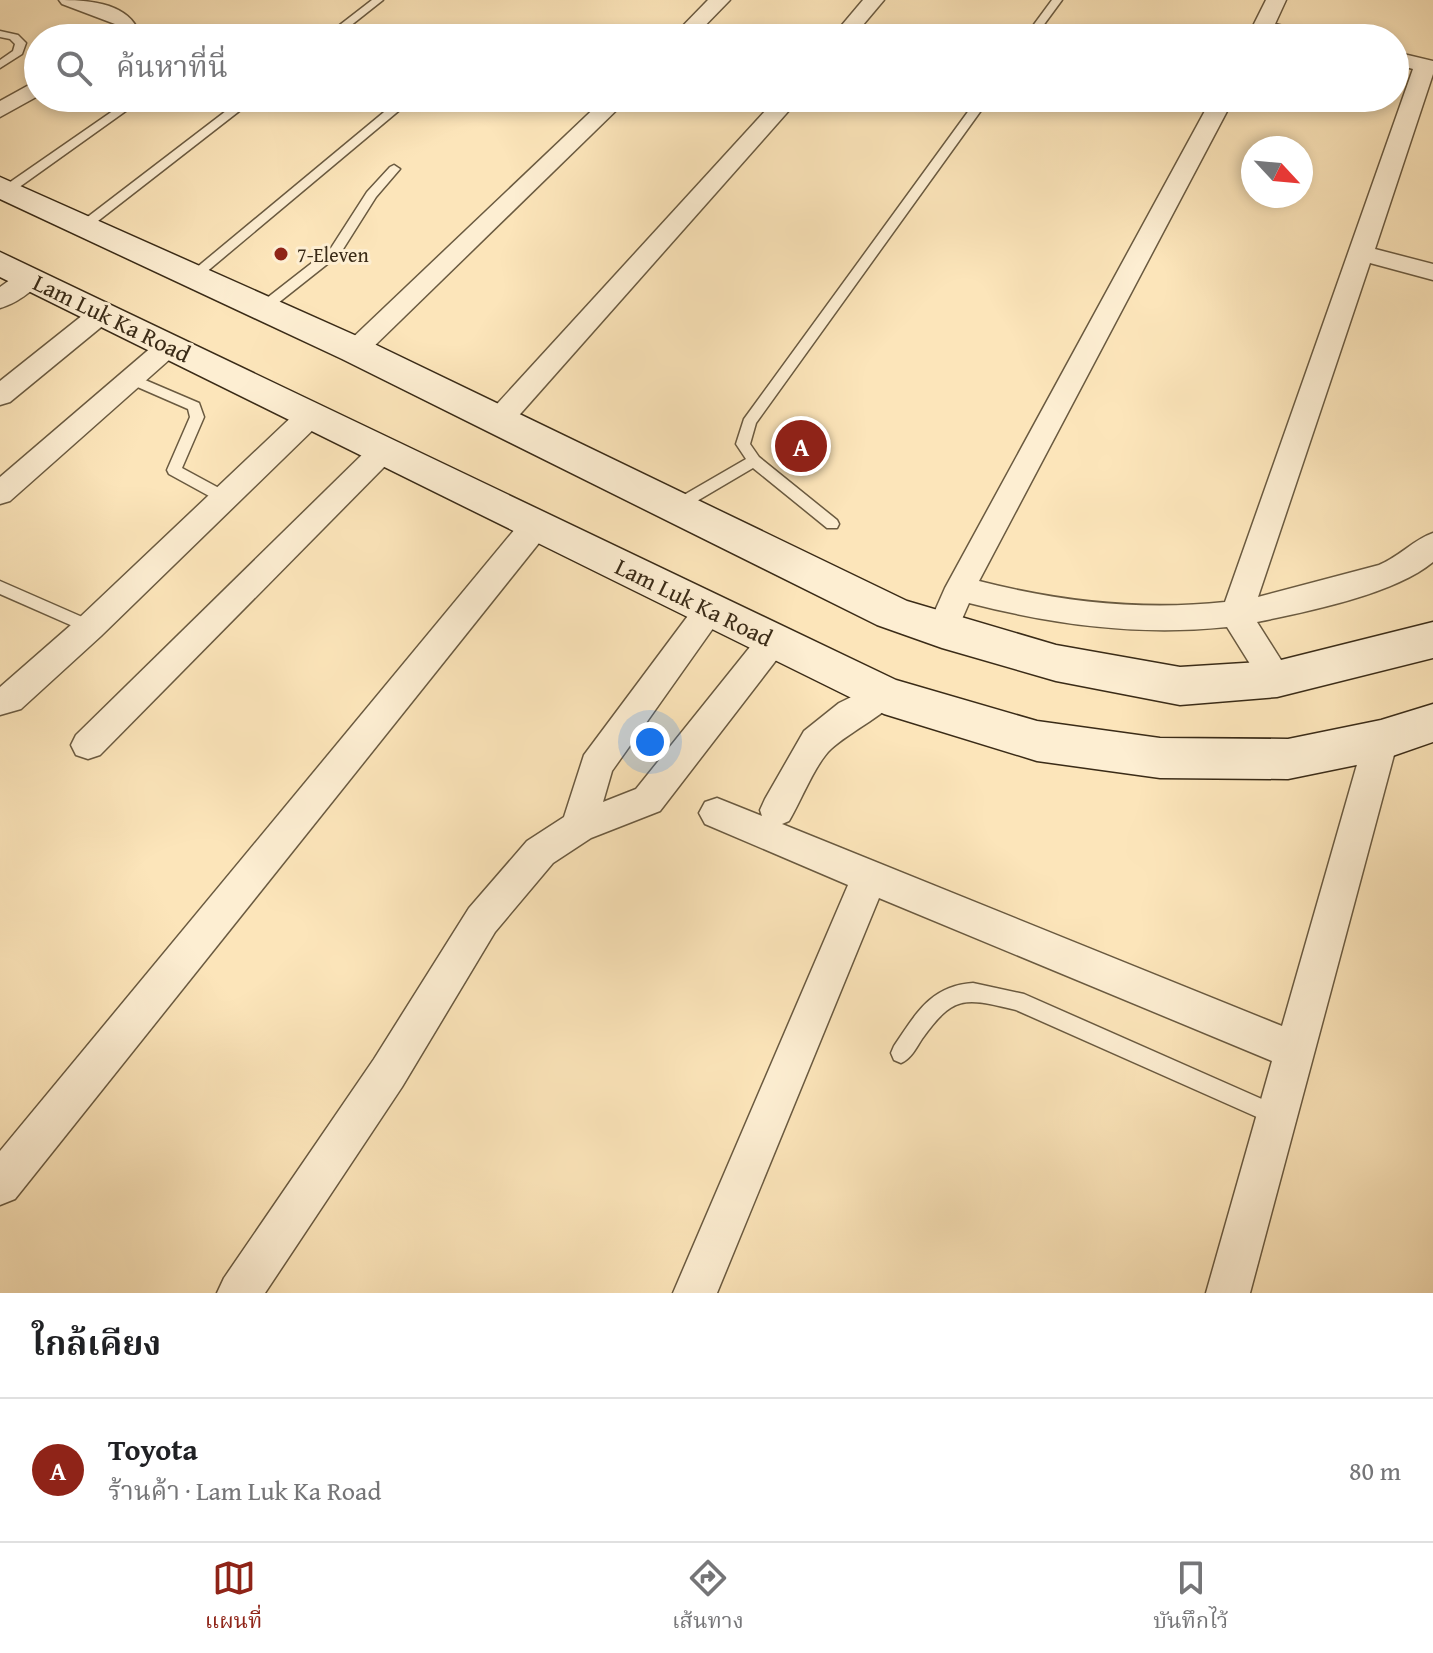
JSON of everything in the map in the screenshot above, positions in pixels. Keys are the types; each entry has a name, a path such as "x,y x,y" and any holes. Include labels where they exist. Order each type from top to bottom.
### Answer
{"main road":[{"path":"4,189 355,350 892,613 942,631 1056,663 1180,686 1277,679 1377,657 1433,640"},
{"name":"Lam Luk Ka Road","path":"10,280 102,313 884,695 1037,741 1160,758 1288,759 1381,740 1433,723"}],"street":[{"path":"69,0 123,20 125,24"},
{"path":"695,24 720,0"},
{"path":"853,24 874,0"},
{"path":"1264,24 1276,0"},
{"path":"1236,615 1429,66 1409,61"},
{"path":"0,110 24,95"},
{"path":"355,350 603,112"},
{"path":"497,422 776,112"},
{"path":"942,631 960,588 1215,112"},
{"path":"1361,253 1433,272"},
{"path":"0,395 102,313"},
{"path":"0,493 169,346"},
{"path":"0,701 9,699 90,627 311,415"},
{"path":"88,745 383,451"},
{"path":"0,1184 536,525"},
{"path":"960,588 1029,608 1124,621 1186,620 1236,615 1304,600 1401,569 1433,545"},
{"path":"579,827 596,765 710,610"},
{"path":"1236,615 1277,679"},
{"path":"239,1293 388,1073 482,920 540,852 579,827 648,800 773,641"},
{"path":"777,810 816,741 830,727 884,695"},
{"path":"1228,1293 1381,740"},
{"path":"717,813 1293,1050"},
{"path":"695,1293 869,877"}],"lane":[{"path":"346,24 378,0"},
{"path":"1039,24 1057,0"},
{"path":"0,34 14,37 21,43 18,52 0,65"},
{"path":"4,189 118,112"},
{"path":"85,225 232,112"},
{"path":"194,276 391,112"},
{"path":"832,524 754,461 743,444 749,422 759,404 974,112"},
{"path":"263,308 336,251 371,195 394,169"},
{"path":"131,379 194,406 197,417 174,470 225,498"},
{"path":"675,507 754,461"},
{"path":"0,587 90,627"},
{"path":"901,1053 938,1000 956,993 985,993 1017,1001 1275,1115"}],"place":[{"name":"7-Eleven","path":"281,254"},
{"name":"Toyota","path":"801,446"}]}
